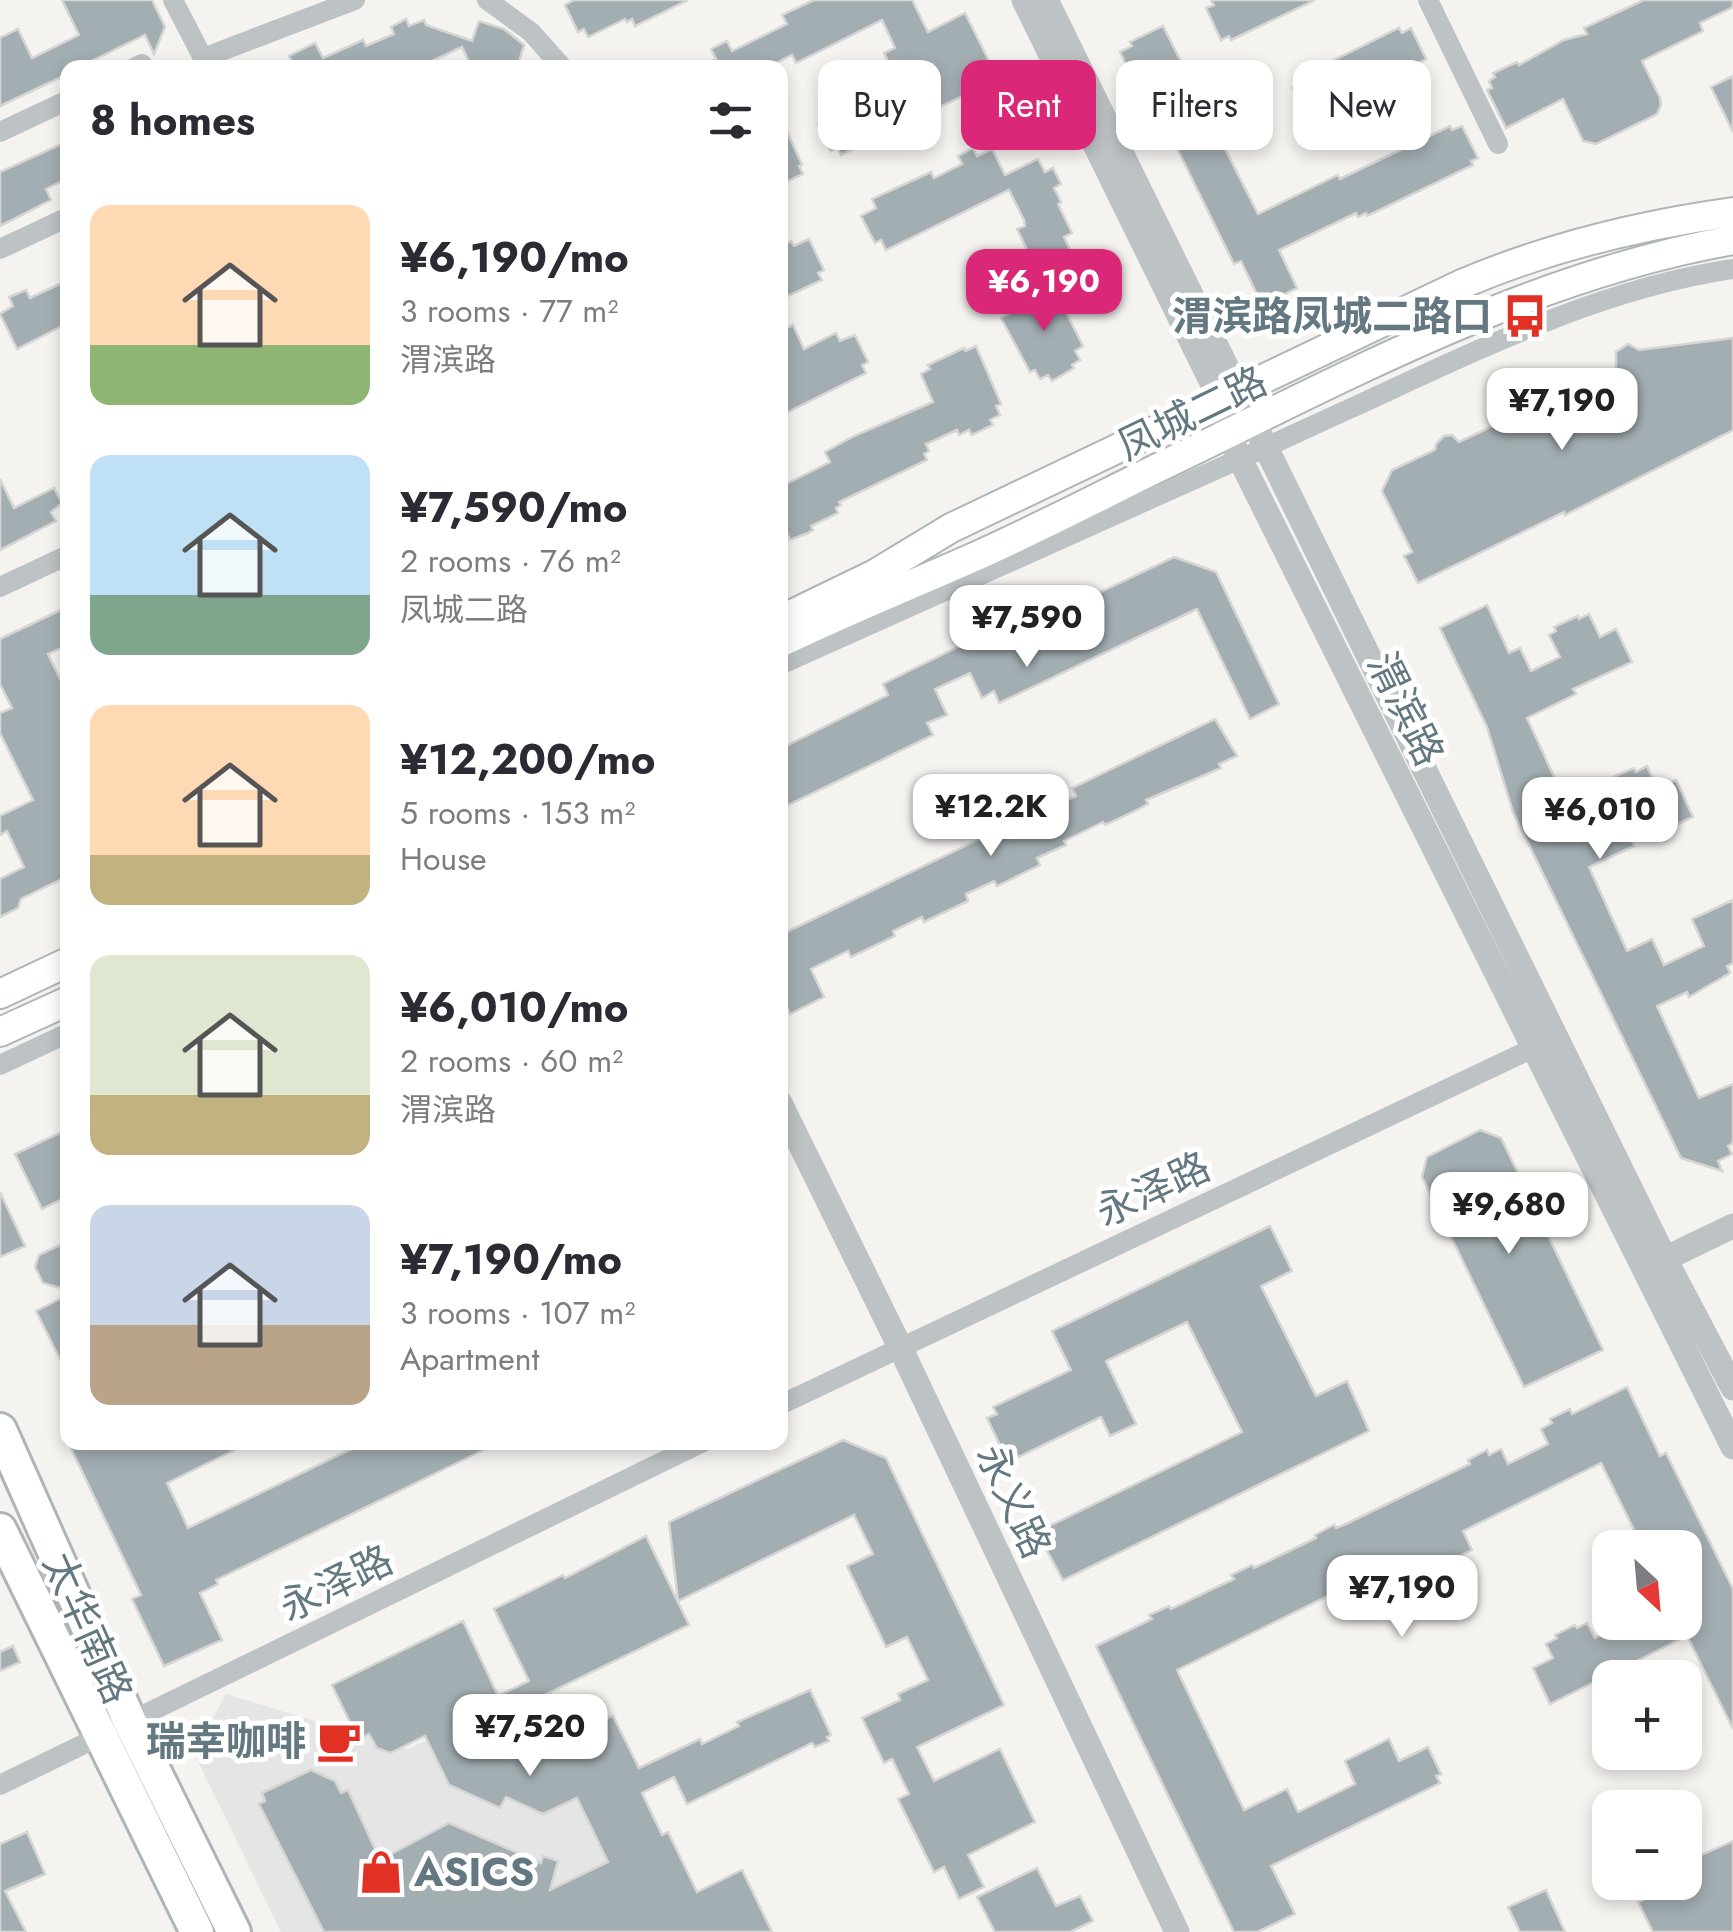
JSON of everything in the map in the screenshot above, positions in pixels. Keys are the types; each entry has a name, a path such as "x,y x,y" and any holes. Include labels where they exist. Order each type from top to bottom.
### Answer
{"main road":[{"name":"凤城二路","path":"788,616 875,574 951,528 1506,265 1586,240 1733,212"},
{"name":"凤城二路","path":"788,639 1240,437 1372,364 1506,307 1640,261 1733,240"},
{"path":"0,994 60,966"},
{"path":"0,1032 60,1004"},
{"name":"太华南路","path":"0,1430 197,1932"},
{"name":"太华南路","path":"0,1530 234,1932"}],"street":[{"path":"174,0 204,58 355,0"},
{"path":"486,0 531,32 556,60"},
{"name":"渭滨路","path":"1024,0 1230,394"},
{"name":"渭滨路","path":"1046,0 1207,331 1230,394 1240,437 1654,1264 1733,1447"},
{"path":"1428,0 1498,144"},
{"path":"0,132 60,104"},
{"path":"0,249 60,221"},
{"path":"1266,446 1461,355 1596,303 1733,268"},
{"path":"788,661 1152,501 1240,437"},
{"name":"渭滨路","path":"1240,437 1266,446 1545,1043"},
{"path":"0,587 60,559"},
{"path":"0,1066 60,1037"},
{"name":"永泽路","path":"788,1401 1545,1043"},
{"name":"永义路","path":"788,1119 1177,1932"},
{"path":"1654,1264 1733,1226"},
{"name":"渭滨路","path":"1654,1264 1733,1388"},
{"name":"永泽路","path":"0,1785 687,1450"}],"shaded area":[{"path":"226,1694 408,1749 498,1705 515,1747 597,1705 704,1932 281,1932 194,1753"}],"building":[{"path":"62,0 152,0 165,27 154,54 145,35 93,60 60,60 60,78 0,106 0,38 18,29 32,58 79,35"},
{"path":"574,0 688,0 635,26 632,19 625,19 588,37 584,29 578,32 565,5"},
{"path":"814,0 912,0 928,32 965,13 988,60 961,60 961,97 941,107 941,60 888,60 884,53 895,48 882,20 796,63 792,55 782,60 714,60 711,49 727,41 732,51 787,24 782,15"},
{"path":"1211,0 1315,0 1231,40 1229,36 1221,40 1206,8 1214,5"},
{"path":"1644,0 1733,0 1733,7 1700,23 1703,31 1642,61 1660,98 1657,114 1596,144 1583,141 1563,99 1506,128 1487,90 1492,88 1489,81 1495,77 1493,73 1517,62 1519,65 1564,40 1587,34 1584,28"},
{"path":"406,19 409,26 424,20 426,25 472,41 479,21 504,29 524,45 519,60 468,60 462,47 434,60 291,60 289,56 315,43 323,58 363,40 366,46 394,34 391,27"},
{"path":"1163,26 1180,60 1124,60 1120,52 1132,46 1130,42"},
{"path":"1399,28 1402,33 1411,28 1426,59 1424,60 1334,60"},
{"path":"1733,76 1733,132 1711,87"},
{"path":"1450,126 1452,130 1462,126 1478,158 1471,161 1473,165 1367,216 1366,213 1358,217 1356,213 1279,250 1297,288 1262,305 1241,261 1234,264 1178,150 1226,150 1258,214 1400,150 1431,150 1431,135"},
{"path":"788,134 802,165 799,166 803,174 788,181"},
{"path":"60,145 60,182 46,189 51,200 0,226 0,172"},
{"path":"969,150 977,156 992,150 1005,175 1038,159 1045,172 1053,168 1061,184 1054,188 1061,202 1058,204 1072,233 1064,237 1071,252 1036,268 1017,229 1025,226 1024,220 1009,190 886,250 881,240 875,243 861,216 876,208 872,199 931,172 934,178 962,164 958,156"},
{"path":"809,239 824,270 818,273 822,280 788,296 788,242 794,246"},
{"path":"1051,283 1083,346 1075,351 1080,360 1072,365 1074,368 1052,381 1048,375 1040,379 1035,370 1030,372 1001,318 1011,313 1008,307"},
{"path":"60,284 60,327 17,349 0,314 13,306 9,297 26,290 30,298"},
{"path":"793,325 804,349 836,333 840,341 855,335 868,362 862,365 866,373 788,412 788,327"},
{"path":"1733,338 1733,430 1565,515 1564,512 1418,583 1404,556 1412,552 1382,491 1392,470 1435,450 1444,436 1452,435 1459,442 1616,368 1616,352 1628,344 1639,350"},
{"path":"976,346 1001,404 996,406 1000,415 990,420 993,425 972,435 969,430 959,435 957,430 926,444 927,460 839,502 838,513 790,540 788,483 830,462 825,452 933,402 921,374 930,369 928,365 964,348 965,351"},
{"path":"0,479 14,508 54,488 60,499 60,505 51,512 56,521 0,550"},
{"path":"1174,557 1216,572 1279,704 1250,719 1197,609 999,703 994,691 982,698 970,673 935,689 947,715 927,723 933,735 788,805 788,745 888,695 883,684 1004,624 1010,635"},
{"path":"1487,605 1509,653 1520,648 1531,671 1560,657 1549,635 1556,631 1554,627 1589,614 1600,637 1616,629 1632,662 1573,689 1576,694 1527,718 1567,805 1577,800 1588,825 1617,810 1605,787 1613,784 1611,778 1647,766 1657,789 1676,780 1693,817 1644,834 1632,841 1634,846 1589,867 1627,951 1652,939 1664,965 1704,946 1692,919 1733,900 1733,963 1727,966 1730,973 1689,997 1687,992 1657,1006 1699,1098 1733,1084 1733,1143 1728,1146 1732,1154 1718,1161 1722,1171 1681,1158 1513,812 1487,727 1440,628"},
{"path":"60,610 60,649 48,654 60,679 60,880 21,899 18,908 0,917 0,879 24,867 7,831 0,835 0,816 33,800 0,733 0,713 12,708 0,684 0,639"},
{"path":"1215,719 1237,756 1219,764 1221,768 1146,800 1148,804 1131,813 1064,841 1066,845 1037,858 1040,865 997,886 994,881 966,894 968,901 924,922 922,917 893,931 895,936 851,957 848,951 811,969 824,997 790,1014 788,931 1076,796 1072,788"},
{"path":"1480,1130 1501,1138 1603,1350 1524,1387 1422,1177 1427,1157"},
{"path":"60,1133 60,1200 42,1209 15,1154"},
{"path":"0,1192 25,1246 0,1257"},
{"path":"1270,1226 1292,1271 1261,1286 1316,1396 1347,1381 1369,1431 1063,1580 1037,1532 1242,1432 1187,1322 1106,1361 1136,1424 1110,1436 1101,1417 1008,1462 987,1418 997,1414 993,1407 1071,1370 1052,1331"},
{"path":"60,1245 60,1288 43,1283 35,1267 39,1255"},
{"path":"60,1299 60,1359 36,1311"},
{"path":"1627,1387 1660,1456 1666,1453 1733,1589 1733,1729 1689,1640 1702,1640 1702,1530 1634,1530 1601,1463 1463,1531 1472,1550 1407,1582 1397,1562 1177,1670 1244,1810 1287,1789 1298,1812 1355,1784 1345,1761 1389,1739 1399,1761 1428,1747 1441,1774 1436,1776 1440,1783 1271,1866 1295,1914 1257,1932 1234,1932 1096,1646 1152,1619 1149,1615 1169,1606 1171,1609 1234,1579 1231,1575 1252,1565 1254,1568 1334,1525 1336,1528 1348,1523 1470,1464 1468,1460 1487,1450 1489,1455 1501,1449 1508,1464 1548,1444 1541,1429 1552,1423 1550,1419 1570,1409 1572,1414"},
{"path":"843,1440 886,1458 1004,1705 917,1747 934,1781 1000,1749 1035,1822 968,1855 984,1887 959,1899 944,1867 934,1872 898,1799 909,1794 892,1759 884,1763 862,1718 900,1700 898,1694 928,1680 907,1637 886,1647 847,1566 873,1554 854,1515 678,1601 669,1522"},
{"path":"72,1450 235,1450 167,1483 188,1528 349,1450 484,1450 216,1580 218,1584 200,1593 222,1640 164,1666 132,1599 141,1595"},
{"path":"646,1536 689,1625 507,1713 529,1757 613,1716 639,1768 700,1739 702,1744 739,1726 737,1722 810,1690 831,1735 827,1737 829,1741 815,1747 812,1743 687,1804 674,1777 642,1793 662,1835 668,1832 697,1892 742,1870 772,1932 324,1932 259,1804 265,1801 262,1793 311,1770 335,1781 341,1793 348,1790 380,1860 449,1823 541,1863 543,1856 558,1861 550,1890 608,1862 577,1798 543,1814 506,1797 500,1808 449,1785 425,1736 390,1753 377,1748 369,1734 358,1739 332,1685 463,1621 498,1696 529,1681 494,1609"},
{"path":"1587,1623 1592,1640 1679,1640 1639,1660 1592,1660 1592,1683 1550,1704 1533,1668 1553,1658 1546,1644 1557,1638 1555,1635"},
{"path":"13,1646 20,1662 0,1671 0,1652"},
{"path":"27,1832 45,1874 5,1891 26,1932 0,1932 0,1844"},
{"path":"1733,1841 1733,1932 1653,1932 1638,1902 1702,1900 1702,1855"},
{"path":"1037,1868 1056,1906 1080,1896 1093,1921 1070,1932 995,1932 977,1897"},
{"path":"1546,1890 1565,1932 1520,1932 1508,1907"}],"place":[{"name":"渭滨路凤城二路口","path":"1525,316"},
{"name":"瑞幸咖啡","path":"339,1741"},
{"name":"ASICS","path":"381,1872"}]}
